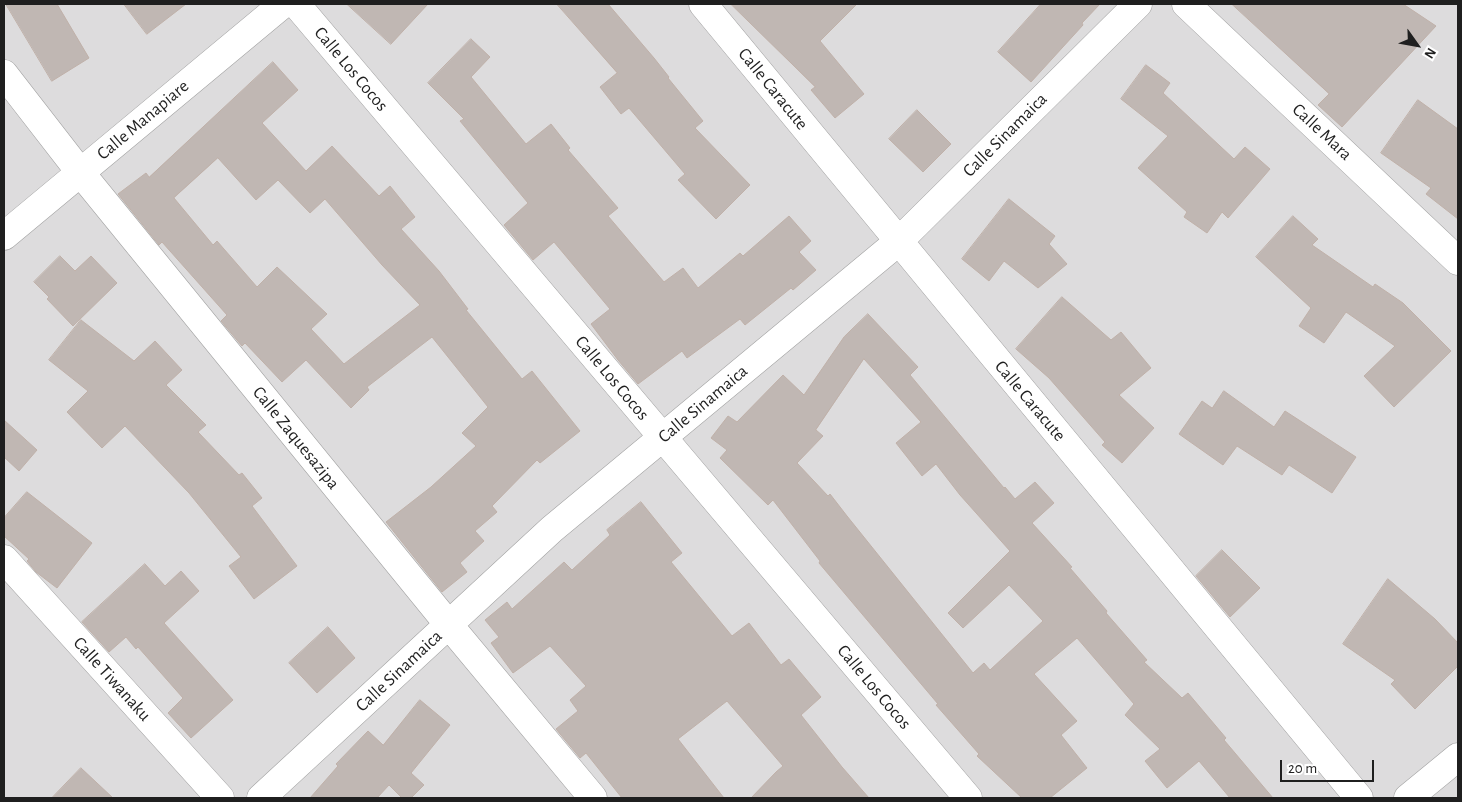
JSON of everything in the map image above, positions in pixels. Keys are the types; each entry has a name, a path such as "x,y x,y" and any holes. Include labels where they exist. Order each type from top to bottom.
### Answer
{"street":[{"name":"Calle Manapiare","path":"4,236 283,4"},
{"name":"Calle Los Cocos","path":"296,4 968,798"},
{"name":"Calle Caracute","path":"703,4 1359,798"},
{"name":"Calle Sinamaica","path":"261,798 552,529 898,242 1138,4"},
{"name":"Calle Mara","path":"1186,4 1458,261"},
{"name":"Calle Zaquesazipa","path":"4,74 80,172 448,625 593,798"},
{"name":"Calle Tiwanaku","path":"4,559 220,798"},
{"path":"1408,798 1458,757"}],"shaded area":[{"path":"4,4 1458,4 1458,798 4,798"}],"building":[{"path":"6,4 57,4 89,58 52,81"},
{"path":"124,4 186,4 147,34"},
{"path":"347,4 428,4 391,44"},
{"path":"557,4 608,4 654,58 703,121 695,128 750,185 716,219 678,180 685,174 629,108 621,114 600,87 617,73"},
{"path":"731,4 857,4 820,41 864,94 835,118 811,90 815,87"},
{"path":"1041,4 1100,4 1031,82 998,52"},
{"path":"1232,4 1403,4 1436,26 1342,127 1318,105 1329,94"},
{"path":"471,39 490,57 471,77 526,144 551,124 570,148 568,150 618,208 608,216 664,282 683,268 698,288 740,253 743,256 789,216 811,241 799,252 816,270 793,290 791,288 745,325 740,319 687,358 682,351 638,384 591,324 610,309 554,242 533,260 504,225 528,203 460,121 464,119 428,83"},
{"path":"273,62 298,90 262,123 306,171 332,146 379,196 390,186 415,217 401,229 439,271 468,309 466,310 522,379 532,371 580,431 540,463 537,460 492,506 497,512 475,531 484,541 460,563 467,572 442,592 386,522 431,487 476,446 462,433 488,407 432,337 367,387 369,390 351,408 306,360 282,382 245,343 242,346 221,321 227,315 162,242 159,245 118,194 146,173 149,177","holes":["218,158 256,200 278,180 310,213 325,199 382,265 420,305 344,364 311,329 327,314 277,267 257,287 217,241 213,245 174,198"]},
{"path":"1146,65 1170,83 1163,93 1234,159 1245,147 1270,169 1228,218 1222,212 1207,233 1184,217 1187,212 1138,168 1168,136 1121,99"},
{"path":"1418,100 1458,129 1458,219 1426,194 1431,188 1381,153"},
{"path":"917,110 951,144 923,172 889,139"},
{"path":"1009,199 1055,236 1049,244 1067,264 1038,288 1004,261 989,281 962,259"},
{"path":"1293,216 1318,239 1312,245 1373,287 1375,284 1403,303 1451,351 1394,407 1364,376 1395,346 1346,312 1324,343 1299,326 1311,308 1256,257"},
{"path":"60,256 75,271 91,256 117,283 73,326 47,299 49,297 34,282"},
{"path":"1062,297 1111,340 1121,332 1151,368 1119,395 1154,428 1122,463 1102,445 1105,442 1049,378 1016,349"},
{"path":"868,314 918,367 910,375 1004,488 1015,499 1035,482 1054,503 1032,523 1072,567 1070,568 1107,611 1106,613 1147,660 1144,662 1182,698 1188,693 1226,738 1224,740 1273,798 1230,798 1199,761 1167,788 1145,761 1160,749 1125,715 1134,704 1077,638 1034,674 1077,721 1061,735 1087,768 1050,798 1022,798 977,756 979,754 819,563 820,561 773,500 768,505 720,458 727,450 711,438 728,416 737,422 783,375 804,395 844,337","holes":["864,359 921,422 896,443 922,476 936,464 960,495 1010,551 948,613 963,628 1009,585 1043,621 990,670 984,663 973,673 830,494 828,496 797,463 823,436 816,430"]},
{"path":"81,320 134,361 155,341 182,370 166,385 206,425 198,432 239,475 242,473 262,498 252,506 297,566 254,599 229,566 241,557 189,493 125,426 102,448 67,412 88,391 49,360"},
{"path":"1224,391 1274,427 1285,411 1356,457 1332,493 1289,465 1282,475 1237,446 1223,465 1179,434 1202,401 1212,408"},
{"path":"4,420 37,450 19,471 4,457"},
{"path":"27,492 92,543 57,588 36,572 27,561 29,559 4,536 4,518"},
{"path":"641,502 682,553 671,562 732,636 749,623 781,665 789,659 821,697 801,715 869,798 751,798 783,766 727,701 678,739 724,798 622,798 586,753 580,758 556,729 578,711 570,700 586,686 550,646 513,673 491,643 499,637 485,620 507,602 512,609 564,562 572,570 610,535 607,530"},
{"path":"1222,550 1260,588 1230,617 1196,576"},
{"path":"145,564 165,586 181,571 199,591 164,623 233,700 191,738 168,713 183,698 138,647 136,649 126,637 109,652 82,622"},
{"path":"1388,579 1435,619 1458,643 1458,666 1415,709 1391,684 1395,680 1343,644"},
{"path":"328,627 355,658 317,693 289,663"},
{"path":"420,700 450,725 411,773 424,785 411,798 402,798 389,785 377,798 310,798 338,766 336,764 368,731 383,745"},
{"path":"81,768 113,798 52,798"}]}
